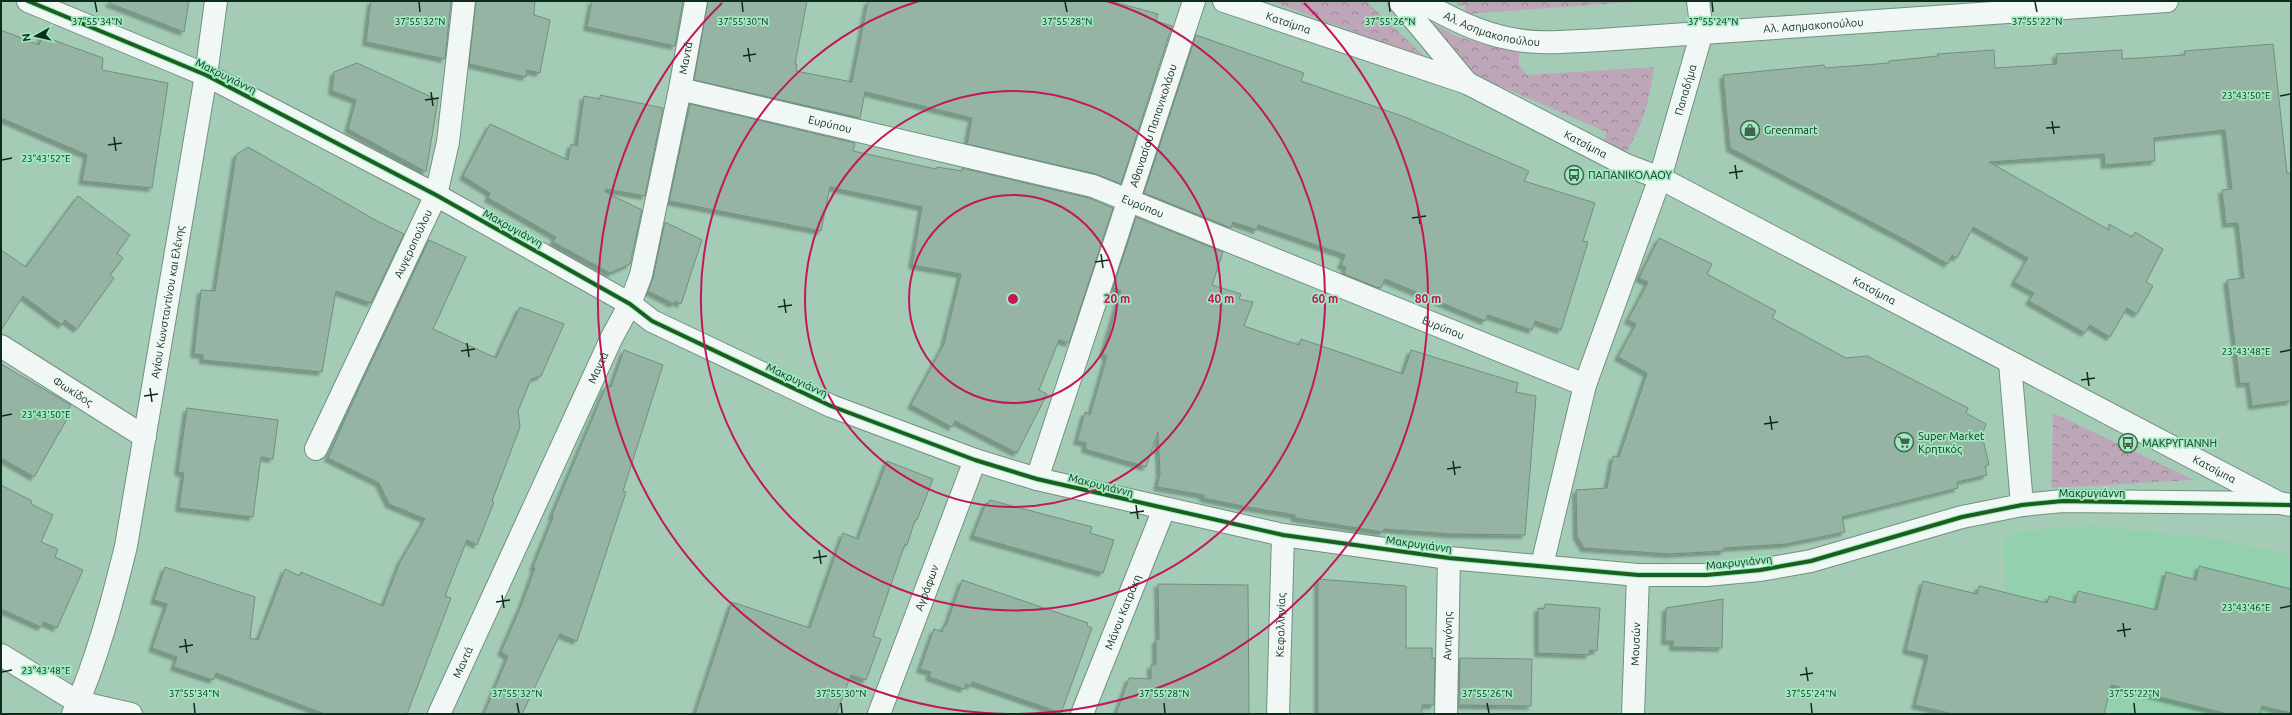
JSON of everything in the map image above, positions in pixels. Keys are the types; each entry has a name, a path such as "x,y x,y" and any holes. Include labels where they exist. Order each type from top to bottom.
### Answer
{"street":[{"name":"Μακρυγιάννη","path":"28,1 206,75 436,195 630,304 652,321 832,406 975,460 1037,478 1164,509 1283,535 1449,558 1542,565 1638,575 1706,575 1760,570 1811,561 1962,517 2022,505 2063,501 2285,504"},
{"name":"Αγίου Κωνσταντίνου και Ελένης","path":"75,708 93,665 113,601 126,546 206,75 216,1"},
{"name":"Αυγεροπούλου","path":"316,449 436,195 448,142 464,1"},
{"name":"Μαντά","path":"439,714 612,337 630,304 641,275 680,89 696,1"},
{"name":"Αθανασίου Παπανικολάου","path":"1037,478 1194,1"},
{"name":"Κατσίμπα","path":"1224,1 1467,83 1626,165 1660,178 2010,363 2285,504"},
{"name":"Κατσίμπα","path":"1399,1 1467,83"},
{"name":"Αλ. Ασημακοπούλου","path":"1419,1 1462,24 1512,39 1538,42 1600,40 1997,7 2167,1"},
{"name":"Παπαδήμα","path":"1542,565 1585,385 1660,178 1702,32 1698,1"},
{"name":"Ευρύπου","path":"680,89 1093,186 1585,385"},
{"name":"Φωκίδος","path":"1,346 145,436"},
{"path":"2010,363 2022,505"},
{"name":"Αγράφων","path":"879,714 975,460"},
{"name":"Μάνου Κατράκη","path":"1082,714 1164,509"},
{"name":"Κεφαλληνίας","path":"1278,714 1283,535"},
{"name":"Αντιγόνης","path":"1446,714 1449,558"},
{"name":"Μουσών","path":"1633,714 1638,575"},
{"path":"1,655 75,708 131,714"}],"shaded area":[{"path":"2093,526 2217,539 2291,555 2291,714 2008,714 2004,536 2051,527"}],"green space":[{"path":"1270,1 1366,1 1426,58"},
{"path":"1457,1 1647,1 1466,14 1465,5 1457,6"},
{"path":"1396,3 1458,37 1519,53 1519,65 1527,75 1654,67 1645,112 1637,132 1625,154 1604,145 1606,132 1505,88 1502,95 1461,66"},
{"path":"2053,413 2194,480 2052,488"}],"building":[{"path":"109,1 189,1 184,32 109,3"},
{"path":"371,1 451,1 445,59 366,42"},
{"path":"476,1 535,1 534,15 550,20 540,73 527,70 526,77 469,64"},
{"path":"592,1 683,1 675,46 587,27"},
{"path":"708,1 807,1 795,64 797,64 796,71 852,82 868,1 1111,1 1158,14 1156,21 1172,26 1121,184 1096,174 967,144 972,118 865,92 860,118 694,80"},
{"path":"1,30 39,45 42,36 103,58 102,70 168,83 152,188 82,181 87,155 1,118"},
{"path":"1196,35 1304,73 1301,81 1405,117 1529,171 1524,181 1595,203 1583,241 1588,242 1561,330 1535,321 1532,330 1488,315 1485,321 1385,279 1381,288 1376,287 1344,274 1346,267 1341,265 1345,255 1258,225 1257,230 1233,222 1231,228 1144,193"},
{"path":"2273,44 2287,173 2291,173 2291,401 2252,406 2249,383 2240,384 2227,280 2244,278 2238,223 2226,224 2222,190 2232,189 2225,130 2154,138 2155,161 2105,165 2104,154 1989,162 2109,230 2109,224 2132,237 2135,232 2163,249 2146,282 2153,286 2137,314 2127,308 2110,337 2090,325 2085,333 2029,301 2034,293 2014,282 2028,258 1973,227 1957,258 1952,255 1948,264 1900,237 1730,148 1723,75 1824,65 1825,68 1889,63 1889,61 1938,56 1937,54 1994,50 1995,68 2057,64 2056,54 2122,50 2122,59 2185,55 2184,51"},
{"path":"357,63 438,100 426,172 348,129 356,100 332,91 334,72"},
{"path":"600,95 663,108 645,196 606,189 605,192 642,210 630,264 610,273 553,242 556,237 488,198 490,193 463,176 490,124 568,160 571,144 577,146 584,96 600,99"},
{"path":"690,104 855,143 853,151 936,169 937,167 962,171 962,168 1089,198 1113,208 1069,343 1059,340 1039,390 1047,394 1017,453 955,421 952,427 911,405 944,344 961,274 912,265 922,207 830,187 821,231 669,201"},
{"path":"248,147 377,221 404,234 371,303 336,291 322,372 203,360 203,355 194,354 201,290 215,291 236,155"},
{"path":"78,196 130,235 117,253 123,258 110,275 114,278 77,329 65,320 62,325 23,296 1,330 1,250 26,267"},
{"path":"1136,217 1223,252 1212,285 1241,294 1239,299 1253,302 1244,326 1299,345 1301,339 1403,374 1411,350 1518,383 1516,392 1536,396 1525,535 1451,534 1384,529 1383,532 1295,518 1295,515 1203,498 1204,495 1157,487 1160,474 1158,432 1146,467 1085,449 1086,443 1077,441 1085,412 1090,415 1107,356 1103,354 1121,291 1113,288"},
{"path":"665,222 702,240 681,304 675,301 674,304 648,291 653,278"},
{"path":"1659,238 1712,264 1707,274 1776,311 1772,318 1846,358 1867,356 1968,408 1966,413 1986,424 1982,435 1989,465 1985,466 1987,475 1957,482 1958,488 1842,517 1845,532 1786,544 1724,548 1724,551 1669,554 1584,548 1577,536 1576,490 1607,488 1613,456 1619,457 1647,373 1618,357 1636,324 1628,320 1648,282 1639,278"},
{"path":"429,240 466,257 433,329 496,358 520,307 564,324 541,376 531,379 518,411 520,427 492,501 494,502 477,545 467,540 445,596 451,598 407,714 325,714 216,673 213,680 174,667 177,657 152,648 167,604 154,600 165,567 255,597 250,638 258,640 285,569 300,576 301,572 383,606 400,562 425,519 389,504 379,483 328,458 359,388"},
{"path":"624,350 663,365 623,491 626,492 577,641 560,634 522,714 484,714 508,656 501,652 521,606 535,568 533,567 553,517 552,515 606,386 611,387"},
{"path":"1,364 71,405 68,410 71,412 34,477 1,458"},
{"path":"187,408 278,420 273,459 261,457 253,517 179,508 184,473 178,472"},
{"path":"887,461 933,479 917,520 915,520 907,545 905,544 873,636 881,639 866,680 851,675 836,714 695,714 732,602 810,628 843,533 858,539"},
{"path":"1,485 32,501 31,504 53,515 41,542 58,549 55,557 83,570 57,628 44,622 41,627 1,609"},
{"path":"990,500 1092,527 1090,533 1114,540 1103,573 973,536 986,503 988,504"},
{"path":"2199,566 2291,589 2291,713 2262,706 2260,714 2228,714 2111,685 2104,714 1953,714 1915,705 1928,656 1906,650 1923,581 1977,594 1979,586 2047,603 2049,596 2075,603 2078,591 2157,610 2166,572 2196,580"},
{"path":"1318,579 1406,586 1406,648 1432,648 1432,658 1435,658 1434,705 1422,705 1422,714 1318,714"},
{"path":"962,580 1088,623 1087,626 1092,628 1061,713 972,682 971,686 966,684 964,689 929,677 931,672 920,669 934,629 942,632 944,625 946,626"},
{"path":"1158,584 1248,585 1249,714 1116,714 1129,678 1151,679 1151,665 1156,665 1156,640 1159,639"},
{"path":"1723,599 1722,648 1673,647 1673,641 1665,641 1666,608"},
{"path":"1545,604 1600,608 1597,651 1590,650 1589,655 1538,653 1538,608 1544,609"},
{"path":"1460,658 1532,659 1531,706 1459,705"}],"cycle path":[{"path":"28,1 206,75 436,195 630,304 652,321 831,406 975,460 1037,479 1283,535 1449,558 1638,575 1706,575 1760,570 1811,561 1962,517 2022,505 2063,501 2291,505"}],"place":[{"name":"Greenmart","path":"1750,130"},
{"name":"ΠΑΠΑΝΙΚΟΛΑΟΥ","path":"1574,175"},
{"name":"Super Market Κρητικός","path":"1904,442"},
{"name":"ΜΑΚΡΥΓΙΑΝΝΗ","path":"2128,443"}]}
